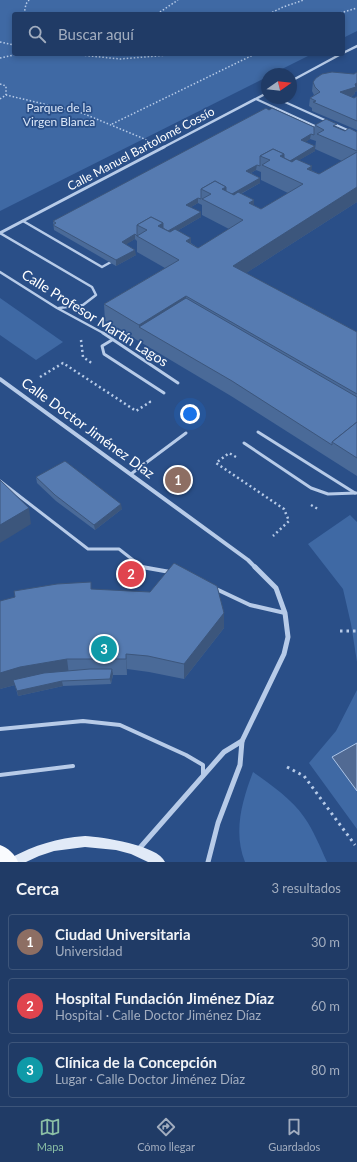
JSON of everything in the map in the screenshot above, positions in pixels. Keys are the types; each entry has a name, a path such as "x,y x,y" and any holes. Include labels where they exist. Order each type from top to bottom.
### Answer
{"main road":[{"path":"0,852 11,862"}],"street":[{"path":"345,52 357,46"},
{"path":"297,78 338,56"},
{"name":"Calle Manuel Bartolomé Cossío","path":"23,221 261,97"},
{"path":"0,233 23,221"},
{"name":"Calle Doctor Jiménez Díaz","path":"0,379 248,560 276,588 285,613 288,637 284,654 242,741 240,765 218,822 208,862"},
{"path":"137,851 224,752 242,741"},
{"path":"14,862 39,850 68,843 97,842 125,846 159,862"}],"lane":[{"path":"256,99 320,129"},
{"path":"290,104 357,134"},
{"path":"23,221 102,267 111,262"},
{"path":"0,233 92,286 96,295 89,302 80,306 57,308"},
{"name":"Calle Profesor Martín Lagos","path":"0,272 57,308 97,329 178,383"},
{"path":"112,340 102,346 104,354 164,393"},
{"path":"258,432 356,494"},
{"path":"130,474 186,433"},
{"path":"244,443 311,488 328,494 356,494"},
{"path":"0,480 88,549 119,549 142,567 173,572"},
{"path":"209,585 250,605 285,613"},
{"path":"0,729 83,721 120,725 186,755 203,765 203,777"},
{"path":"0,775 73,766"}],"path":[{"path":"24,12 26,4 29,0"},
{"path":"160,12 178,0"},
{"path":"273,12 304,0"},
{"path":"344,12 357,8"},
{"path":"0,42 12,45"},
{"path":"0,58 12,55"},
{"path":"87,56 120,60 161,56"},
{"path":"112,124 252,56"},
{"path":"0,84 6,86 6,95"},
{"path":"6,95 23,100 61,107 112,124 148,141"},
{"path":"0,99 6,95"},
{"path":"81,340 82,357 95,365"},
{"path":"40,377 63,363 136,411 150,402 144,398"},
{"path":"243,461 229,453 216,463 284,509 288,521 273,536"},
{"path":"310,504 318,509"},
{"path":"340,631 357,631"},
{"path":"286,766 304,776 355,845"}],"green space":[{"name":"Parque de la Virgen Blanca","path":"0,0 357,0 357,31 345,37 345,12 12,12 12,56 308,56 284,68 261,68 261,80 0,211"},
{"path":"0,298 63,342 36,360 0,335"},
{"path":"350,515 357,522 357,662 351,624 343,589 308,544"},
{"path":"357,690 357,829 309,763 336,731"},
{"path":"253,772 281,793 299,810 317,839 327,862 245,862 241,851 239,828 242,805"}],"shaded area":[{"path":"357,743 357,791 332,757"}],"building":[{"path":"332,72 354,74 357,72 356,87 340,92 354,98 357,96 357,121 313,102 316,101 310,98 320,92 315,87 313,82 316,78 322,74"},
{"path":"266,108 269,110 272,108 314,127 314,135 311,134 301,140 315,146 290,161 284,158 284,154 273,149 260,156 260,166 257,165 246,171 260,178 232,194 226,192 226,187 215,181 201,189 201,199 198,198 186,205 201,212 168,231 163,228 163,223 151,217 137,225 137,236 135,234 122,242 135,250 116,260 53,225 56,223 53,221"},
{"path":"326,119 337,124 333,126 345,131 349,128 357,132 357,151 317,134 324,130 315,125"},
{"path":"273,149 284,154 280,156 292,162 296,159 312,166 307,169 319,174 357,152 357,187 233,266 357,332 357,394 186,296 139,325 104,304 179,260 137,236 147,230 137,225 151,217 163,223 158,226 170,232 175,229 191,238 186,241 198,248 243,220 202,199 211,194 201,189 215,181 226,187 222,189 234,195 238,192 254,200 249,203 261,209 303,184 262,165 270,160 260,156"},
{"path":"186,298 357,397 357,422 332,442 332,445 232,381 139,327"},
{"path":"357,422 357,458 332,442"},
{"path":"65,461 121,504 94,525 55,495 36,477"},
{"path":"0,480 29,508 0,525"},
{"path":"174,563 217,586 224,613 184,664 148,656 126,654 126,659 67,659 20,667 0,673 0,601 15,597 14,591 57,584 91,582 91,589 150,592"},
{"path":"90,669 112,669 110,679 62,681 17,691 13,680 44,673"}],"place":[{"name":"Ciudad Universitaria","path":"178,480"},
{"name":"Hospital Fundación Jiménez Díaz","path":"131,574"},
{"name":"Clínica de la Concepción","path":"104,649"}]}
